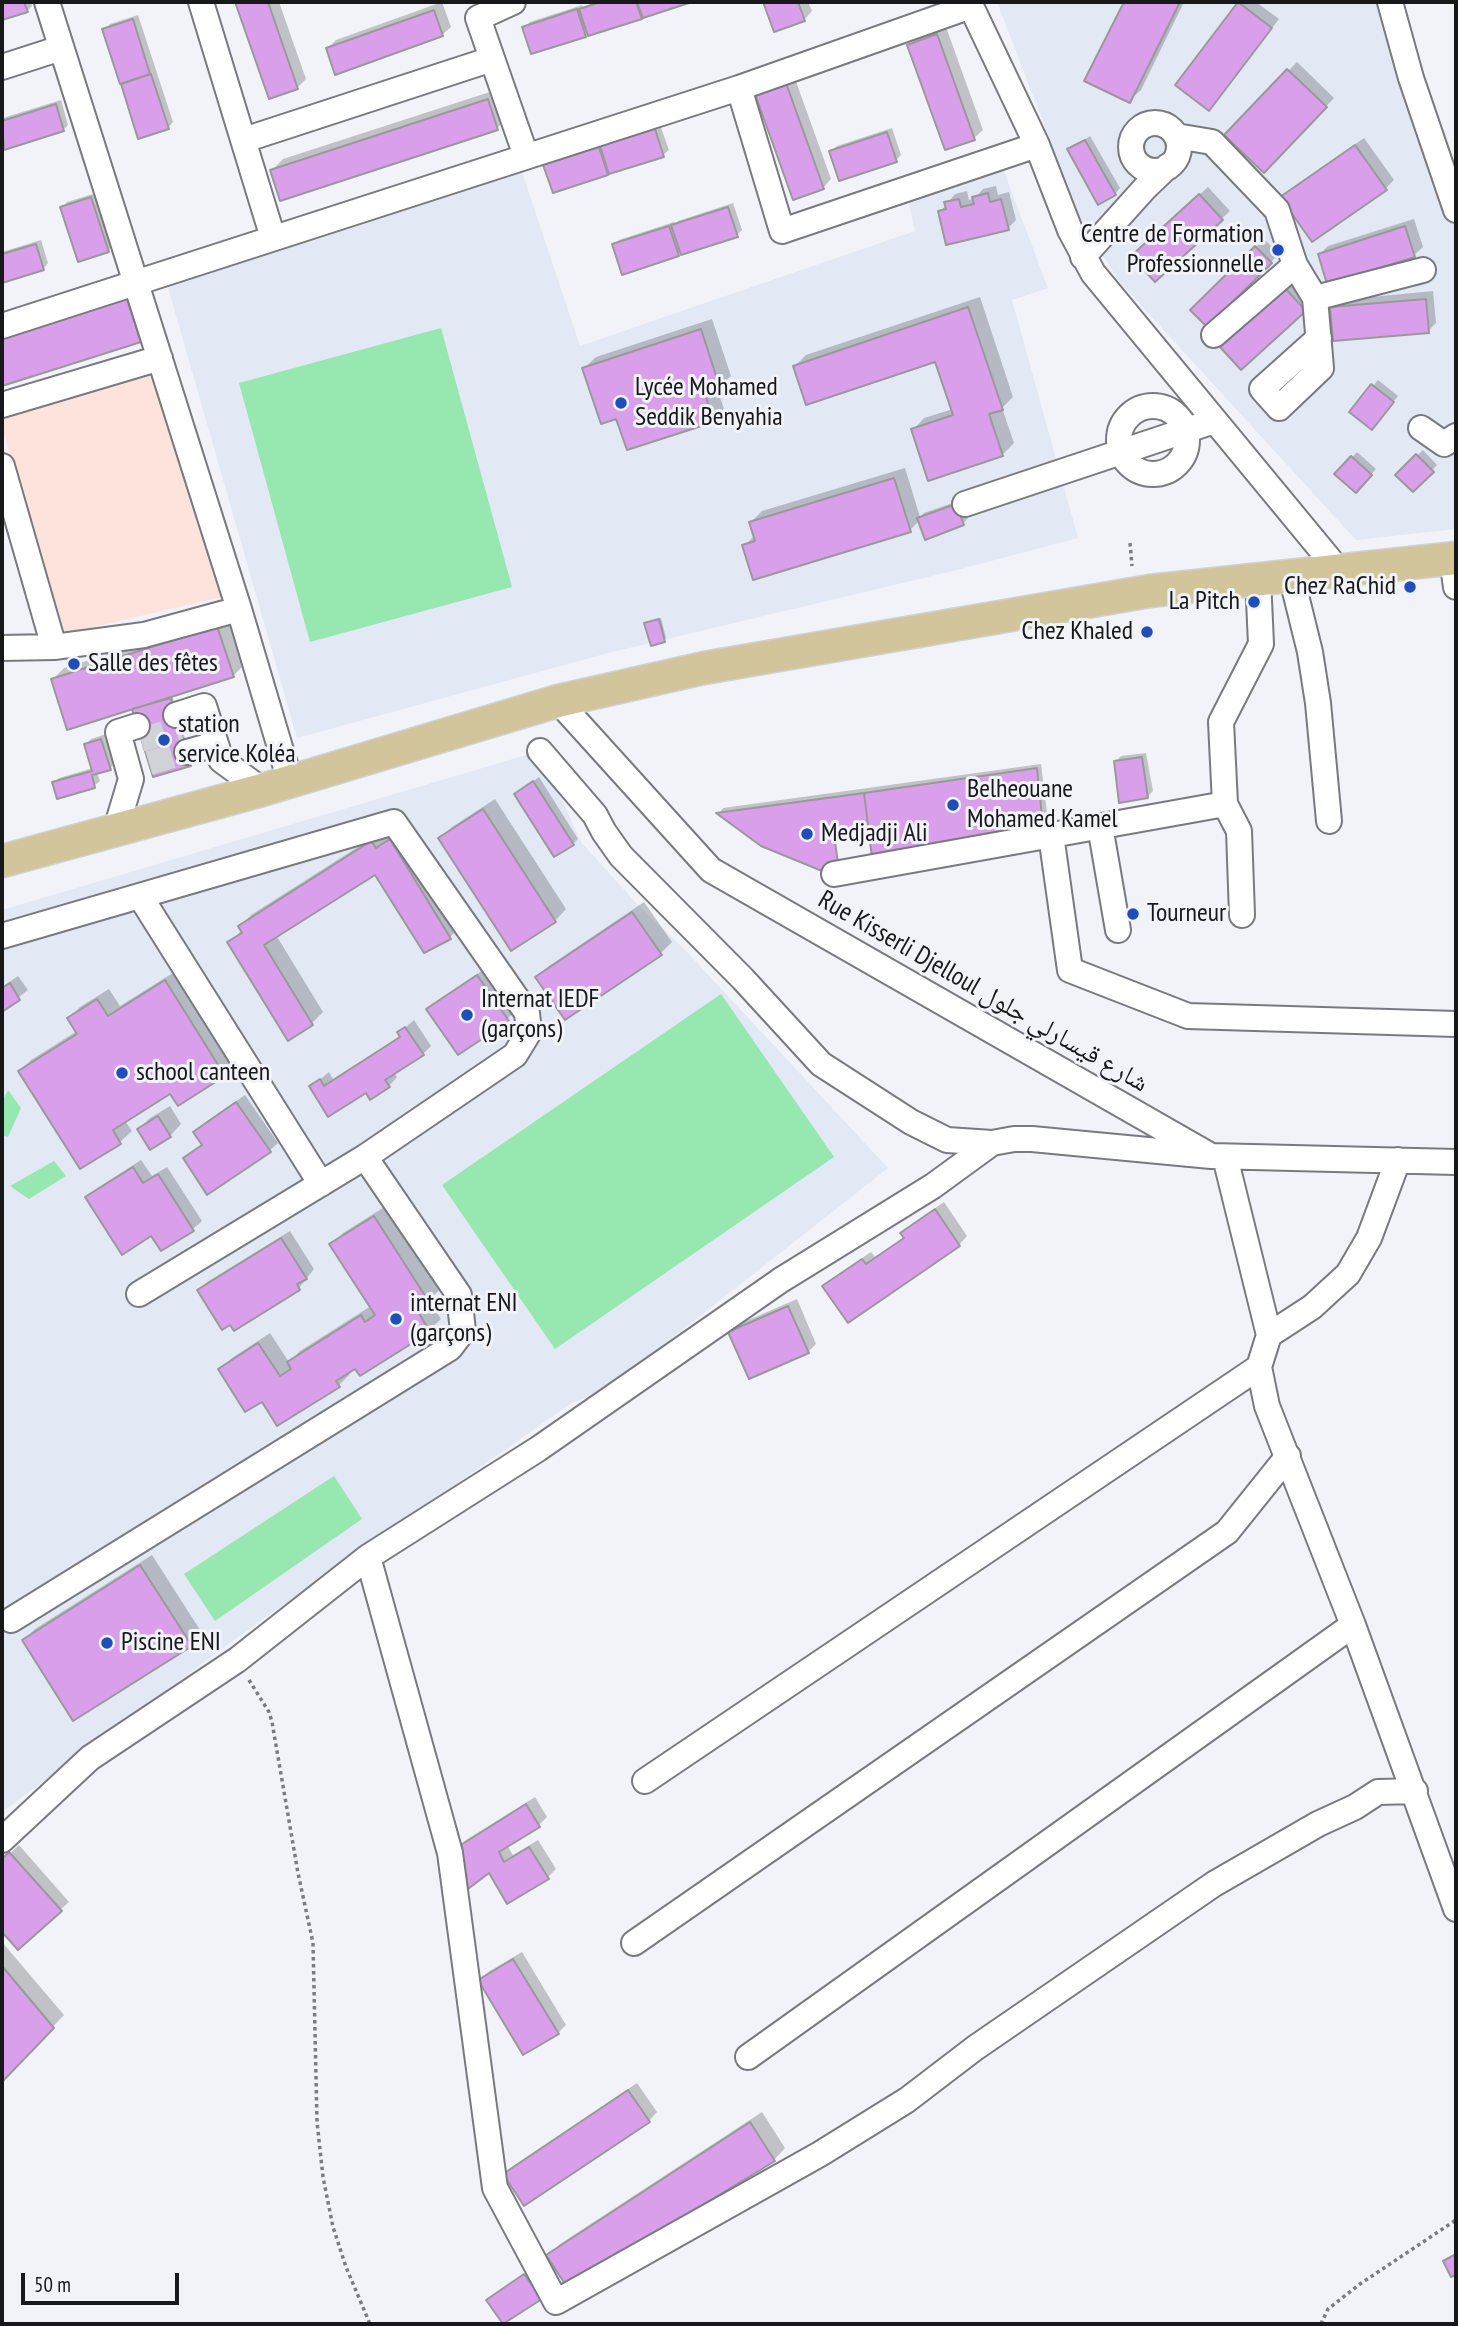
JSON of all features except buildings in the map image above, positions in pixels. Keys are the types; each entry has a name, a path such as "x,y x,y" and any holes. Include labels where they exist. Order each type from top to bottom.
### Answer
{"main road":[{"path":"2,861 276,785 558,701 704,668 1150,591 1339,570 1455,568"}],"street":[{"path":"47,2 239,609 276,785"},
{"path":"201,2 273,238"},
{"path":"513,2 475,10 526,156"},
{"path":"1390,2 1411,78 1456,210"},
{"path":"2,326 739,88 970,4 1038,145 1070,230 1093,273 1339,570"},
{"path":"2,67 61,48"},
{"path":"244,141 492,59"},
{"path":"739,88 782,231 1038,145"},
{"path":"1143,177 1131,147 1137,131 1146,125 1158,124 1168,128 1173,153"},
{"path":"1083,257 1143,177 1173,153 1212,142 1277,210 1295,265 1315,299 1319,338"},
{"path":"1214,335 1295,265"},
{"path":"1315,299 1423,271"},
{"path":"2,405 160,358"},
{"path":"1144,407 1160,407 1170,411 1186,430 1184,455 1166,472 1151,475 1137,471 1128,465 1120,452 1118,437 1121,427 1130,414 1144,407"},
{"path":"965,504 1214,421"},
{"path":"1421,428 1444,444 1456,436"},
{"path":"2,466 54,647"},
{"path":"1291,575 1310,652 1318,703 1329,821"},
{"path":"1242,915 1239,831 1225,804 1221,722 1261,644 1258,578"},
{"path":"2,648 54,647 144,635 239,609"},
{"name":"Rue Kisserli Djelloul شارع قيسارلي جلول","path":"558,701 711,870 1218,1157 1456,1162"},
{"path":"213,732 181,734 204,706 213,732 222,760 276,785"},
{"path":"116,830 131,779 135,750"},
{"path":"540,751 595,815 621,856 743,979 821,1064 911,1122 947,1140 992,1143 1032,1139 1218,1157 1269,1335 1259,1367 1267,1406 1353,1625 1456,1909"},
{"path":"834,874 1225,804"},
{"path":"2,936 394,822 527,1013 529,1032 515,1055 365,1157 139,1294"},
{"path":"1100,826 1118,930"},
{"path":"1051,835 1070,970 1188,1016 1456,1024"},
{"path":"140,896 321,1184"},
{"path":"2,1840 90,1758 237,1660 368,1557 538,1449 781,1280 933,1186 992,1143"},
{"path":"11,1620 450,1348 463,1331 459,1295 365,1157"},
{"path":"1269,1335 1312,1307 1348,1274 1369,1238 1398,1160"},
{"path":"645,1781 1259,1367"},
{"path":"634,1943 1227,1532 1288,1456"},
{"path":"368,1557 450,1853 495,2188 556,2302 820,2154 907,2099 975,2048 1214,1884 1378,1792 1415,1791"},
{"path":"748,2057 1353,1625"}],"path":[{"path":"1130,543 1132,566"},
{"path":"237,1660 264,1702 272,1723 313,1943 317,2122 323,2177 333,2227 346,2267 370,2324"},
{"path":"1321,2324 1328,2309 1360,2284 1456,2220"}],"shaded area":[{"name":"Centre de Formation Professionnelle","path":"997,2 1383,2 1456,220 1456,529 1356,540 1118,280 1080,218"},
{"name":"Lycée Mohamed Seddik Benyahia","path":"519,163 580,346 915,231 908,199 1003,169 1048,288 1012,300 1078,538 953,571 612,652 297,738 167,284"},
{"path":"150,371 222,597 59,635 2,427 2,414"},
{"path":"540,751 581,842 888,1168 601,1394 573,1402 238,1637 2,1812 2,910"}],"green space":[{"path":"441,328 512,587 310,642 239,383"},
{"path":"721,994 834,1157 555,1349 442,1185"},
{"path":"8,1090 21,1108 8,1137 2,1135 2,1102"},
{"path":"54,1161 66,1176 29,1199 10,1186"},
{"path":"334,1476 362,1519 215,1621 184,1574"}],"tunnel":[{"path":"141,740 180,728"},
{"path":"149,763 187,752"}],"place":[{"name":"Centre de Formation Professionnelle","path":"1278,250"},
{"name":"Lycée Mohamed Seddik Benyahia","path":"621,403"},
{"name":"Chez RaChid","path":"1410,587"},
{"name":"La Pitch","path":"1254,602"},
{"name":"Chez Khaled","path":"1147,632"},
{"name":"Salle des fêtes","path":"74,664"},
{"name":"station service Koléa","path":"164,740"},
{"name":"Belheouane Mohamed Kamel","path":"953,805"},
{"name":"Medjadji Ali","path":"807,834"},
{"name":"Tourneur","path":"1133,914"},
{"name":"Internat IEDF (garçons)","path":"467,1015"},
{"name":"school canteen","path":"122,1073"},
{"name":"internat ENI (garçons)","path":"396,1319"},
{"name":"Piscine ENI","path":"107,1643"}]}
